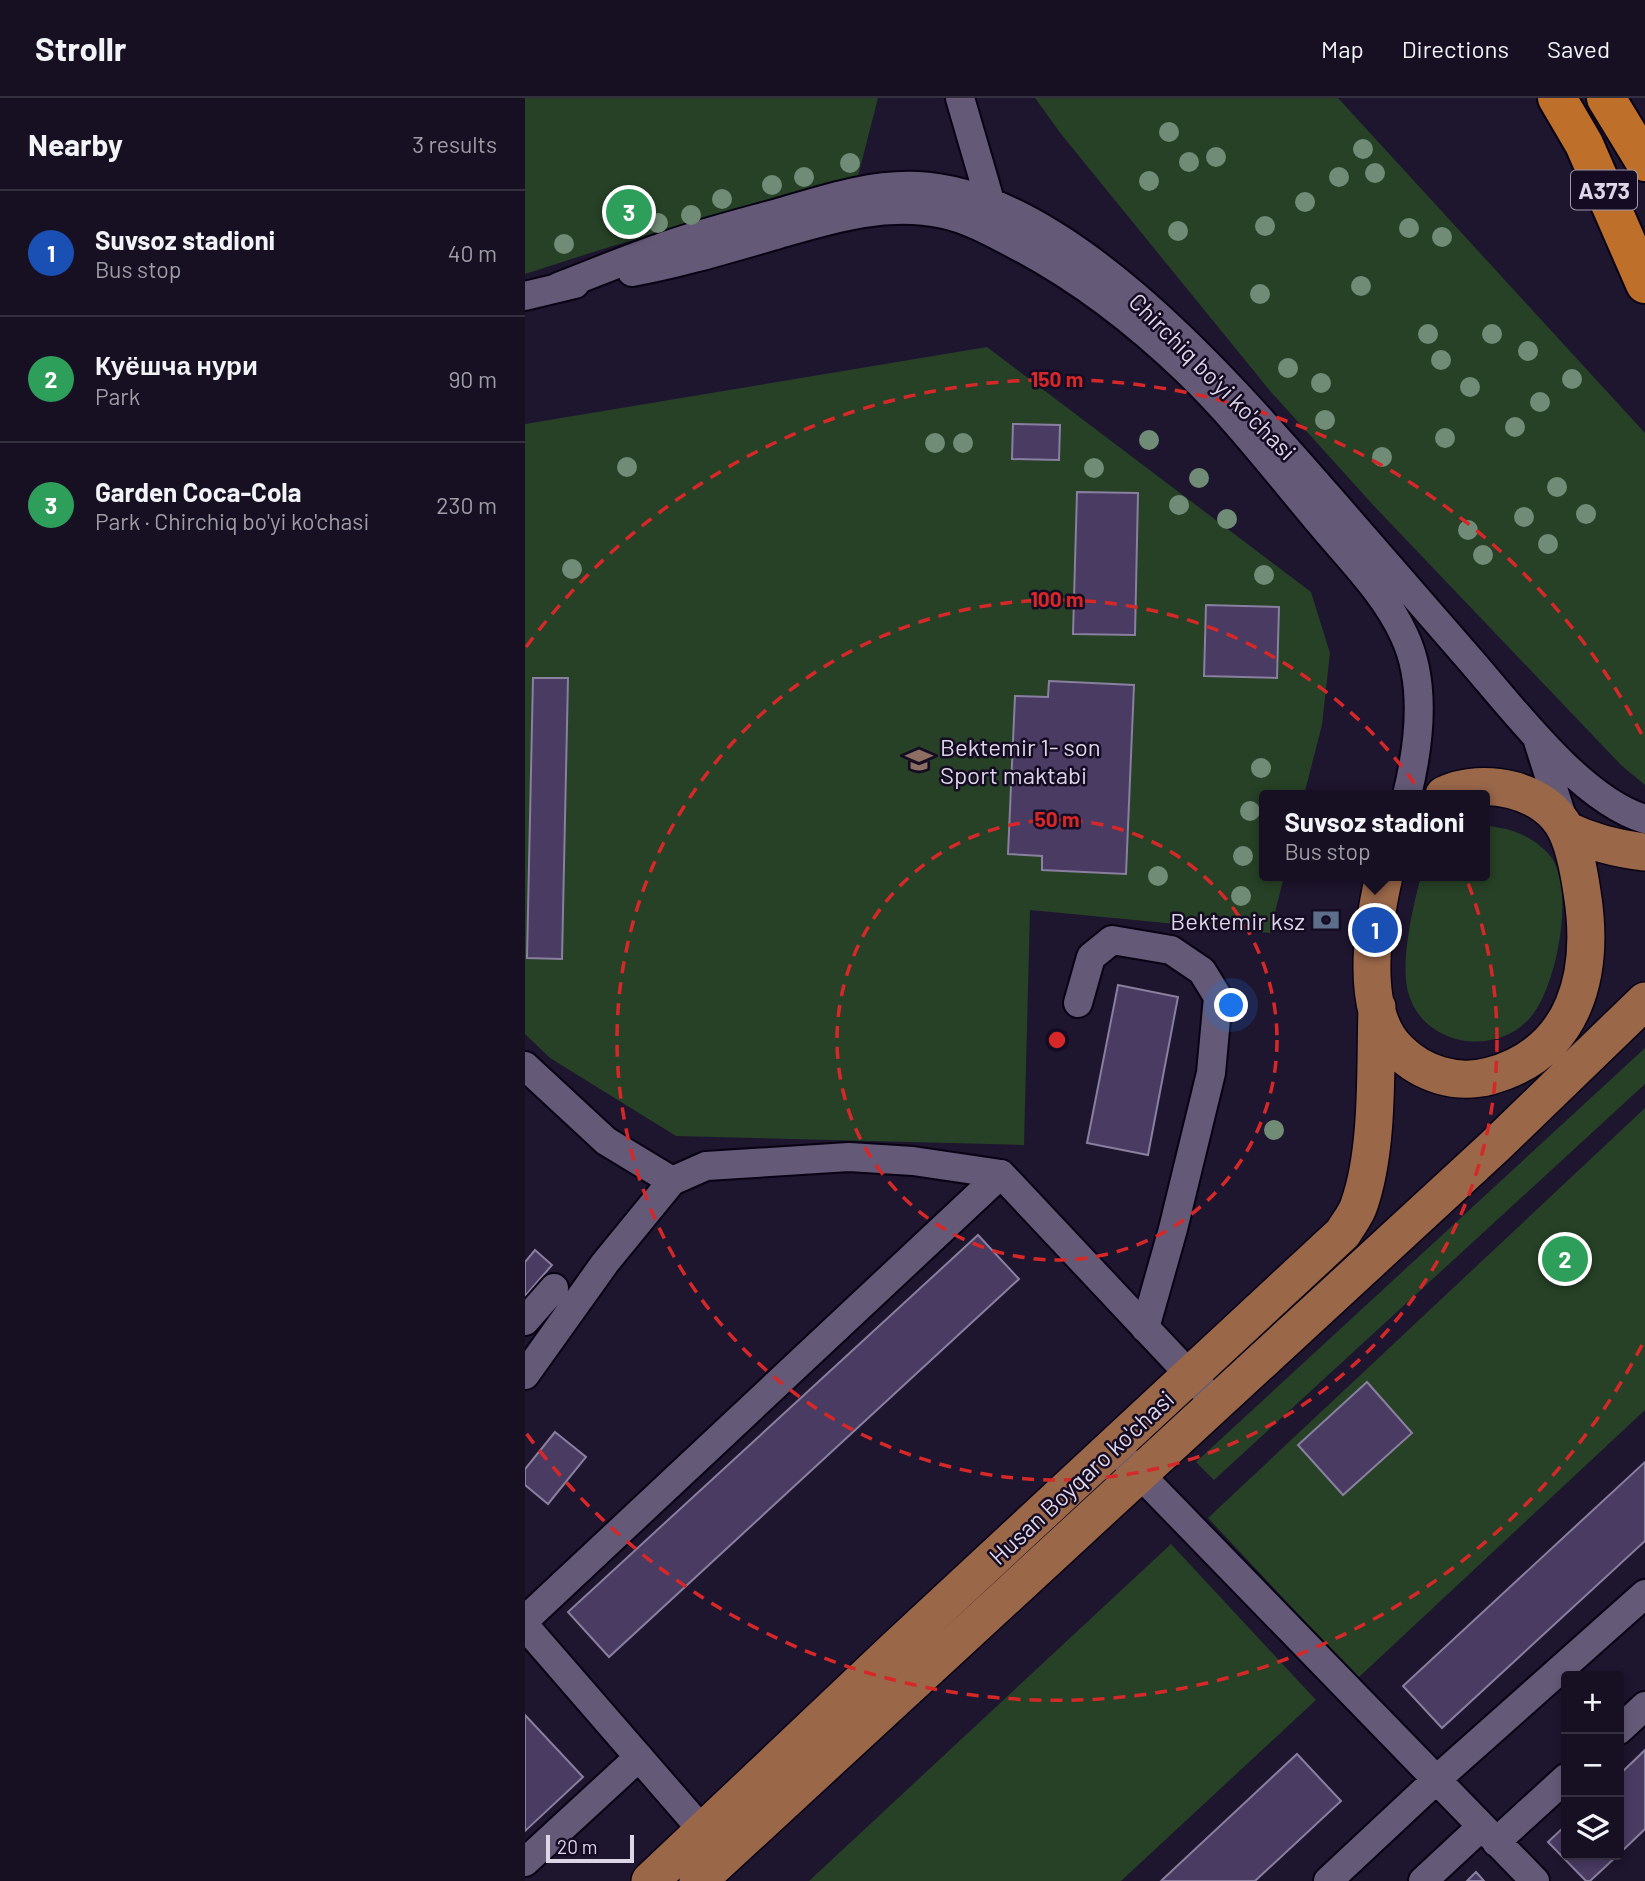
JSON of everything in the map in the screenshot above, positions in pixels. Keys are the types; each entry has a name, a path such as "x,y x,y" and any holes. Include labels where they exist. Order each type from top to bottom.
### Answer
{"highway":[{"name":"A373","path":"1557,98 1584,144 1645,284"},
{"name":"A373","path":"1606,98 1645,162"}],"main road":[{"name":"Husan Boyqaro ko'chasi","path":"1462,790 1477,786 1511,790 1545,806 1566,830 1585,839 1607,846 1645,852"},
{"name":"Husan Boyqaro ko'chasi","path":"1495,1146 1551,1042 1565,1024 1582,980 1587,929 1582,890 1566,830"},
{"name":"Husan Boyqaro ko'chasi","path":"1383,881 1378,901 1372,966 1381,1022 1395,1047 1416,1066 1441,1076 1470,1079 1499,1073 1527,1061 1551,1042 1645,983"},
{"name":"Husan Boyqaro ko'chasi","path":"650,1881 714,1844 1139,1473 1495,1146 1645,1001"},
{"name":"Husan Boyqaro ko'chasi","path":"698,1881 714,1844 1114,1447 1343,1233 1359,1207 1368,1169 1377,1007"}],"street":[{"path":"960,98 990,201 989,231"},
{"name":"Chirchiq bo'yi ko'chasi","path":"558,287 661,247 838,196 879,187 919,186 962,192 990,201 1041,226 1160,316 1261,419 1536,735 1587,787 1611,804 1645,819"},
{"name":"Chirchiq bo'yi ko'chasi","path":"525,296 668,265 845,215 880,209 946,214 989,231 1041,258 1132,323 1187,371 1241,429 1375,590 1405,636 1417,690 1415,749 1408,790"},
{"name":"Chirchiq bo'yi ko'chasi","path":"1536,735 1566,830"},
{"path":"1078,1003 1091,957 1112,940 1171,950 1202,971 1217,997 1211,1073 1173,1229 1145,1328"},
{"path":"525,1066 606,1141 672,1181"},
{"path":"525,1375 605,1263 672,1181 706,1166 849,1157 913,1161 1001,1174 1215,1402"},
{"path":"525,1620 1001,1174"},
{"path":"525,1321 554,1287"},
{"path":"1114,1447 1535,1881"},
{"path":"1328,1881 1436,1780 1645,1594"},
{"path":"525,1626 714,1844"},
{"path":"1624,1725 1645,1706"},
{"path":"525,1862 639,1757"},
{"path":"1423,1881 1561,1782"}],"green space":[{"path":"525,98 878,98 858,176 609,247 525,274"},
{"path":"1035,98 1338,98 1645,433 1645,785 1621,765 1374,506 1271,392 1061,134"},
{"name":"Bektemir 1- son Sport maktabi","path":"987,347 1311,592 1330,653 1322,725 1305,790 1259,790 1259,881 1283,881 1270,933 1030,910 1024,1145 676,1136 550,1058 525,1034 525,424"},
{"path":"1490,827 1521,834 1545,850 1558,872 1562,892 1562,915 1554,964 1547,987 1529,1019 1514,1031 1497,1039 1479,1042 1460,1040 1443,1034 1428,1024 1416,1010 1406,980 1406,950 1420,881 1490,881"},
{"path":"1645,1048 1645,1084 1214,1480 1196,1462"},
{"path":"1645,1108 1645,1410 1358,1678 1208,1518"},
{"path":"1171,1544 1316,1700 1121,1881 809,1881"}],"building":[{"path":"1013,424 1060,425 1059,460 1012,459"},
{"path":"1077,492 1138,493 1135,635 1073,634"},
{"path":"1206,605 1279,607 1277,678 1204,676"},
{"path":"533,678 568,678 562,959 527,958"},
{"path":"1049,681 1134,685 1126,874 1042,870 1042,856 1008,854 1015,696 1048,697"},
{"path":"1118,985 1178,997 1148,1155 1087,1143"},
{"path":"978,1235 1019,1279 609,1657 568,1612"},
{"path":"535,1250 552,1265 525,1296 525,1262"},
{"path":"1367,1382 1412,1433 1343,1495 1298,1445"},
{"path":"555,1432 586,1457 548,1504 525,1485 525,1469"},
{"path":"1645,1462 1645,1541 1442,1728 1403,1686"},
{"path":"525,1715 583,1777 525,1831"},
{"path":"1645,1750 1645,1829 1624,1849 1624,1797 1624,1770"},
{"path":"1297,1754 1341,1801 1255,1881 1161,1881"},
{"path":"1561,1830 1561,1855 1548,1842"},
{"path":"1566,1860 1613,1860 1590,1881 1586,1881"},
{"path":"1476,1872 1484,1881 1467,1881"}],"place":[{"name":"Garden Coca-Cola","path":"629,212"},
{"name":"Bektemir 1- son Sport maktabi","path":"919,760"},
{"name":"Bektemir ksz","path":"1326,920"},
{"name":"Suvsoz stadioni","path":"1375,930"},
{"name":"Куёшча нури","path":"1565,1259"}]}
